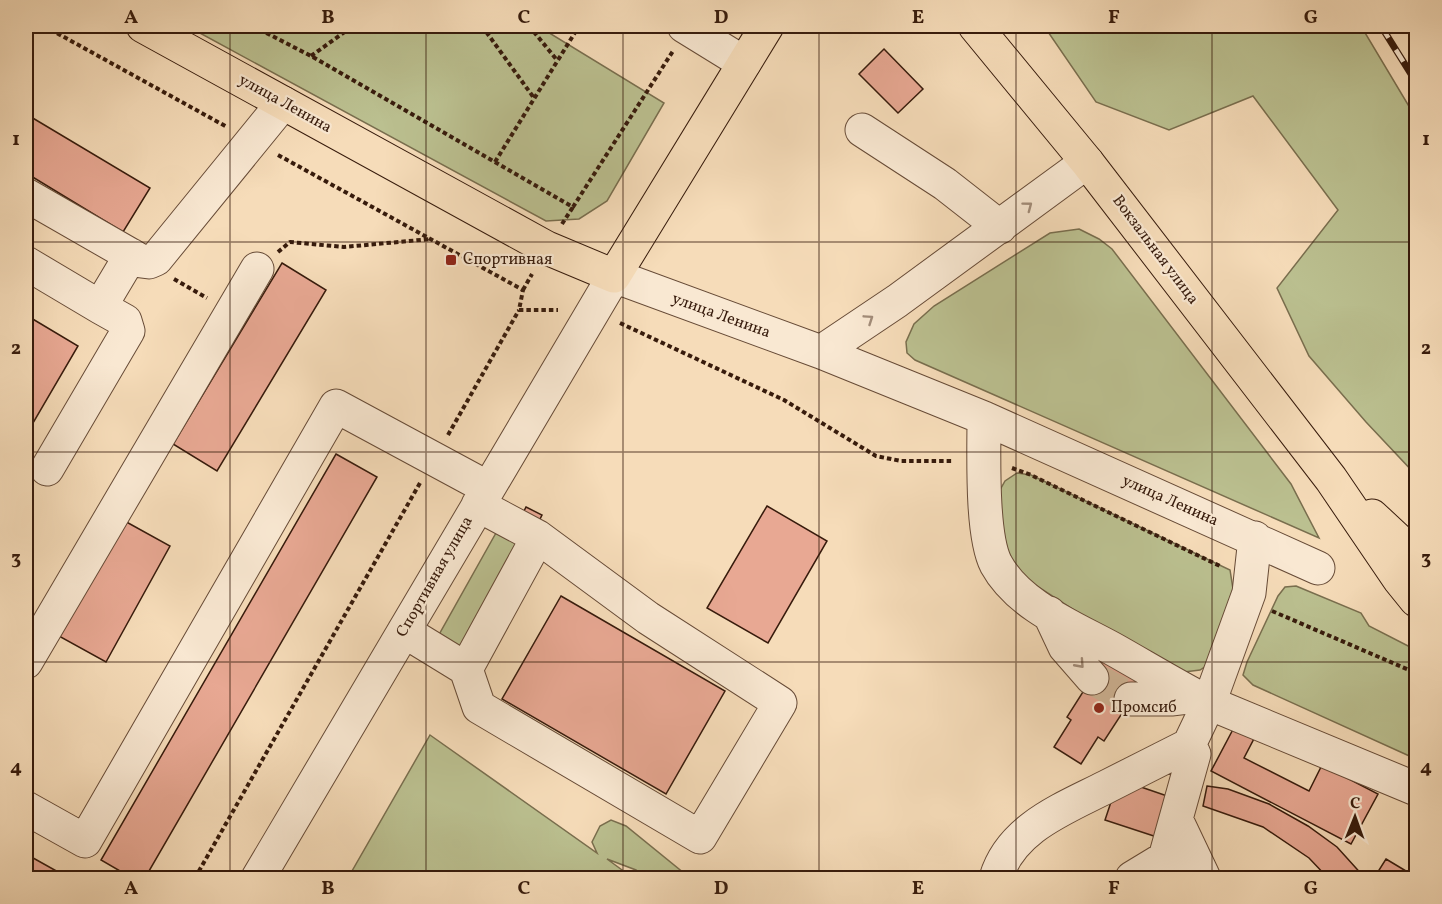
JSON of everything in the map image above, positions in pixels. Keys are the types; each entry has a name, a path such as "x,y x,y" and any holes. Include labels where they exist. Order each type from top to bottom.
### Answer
{"main road":[{"name":"улица Ленина","path":"143,26 547,248 614,276"},
{"path":"614,276 767,26"},
{"name":"Вокзальная улица","path":"975,26 1087,162 1331,478"},
{"path":"1331,478 1416,542"},
{"path":"1331,478 1416,557"},
{"path":"1331,478 1416,575"},
{"path":"1331,478 1399,579 1416,600"}],"street":[{"path":"686,27 744,63"},
{"path":"26,195 140,258 156,259 283,103"},
{"path":"862,130 945,184 1000,227"},
{"path":"821,352 1000,227 1087,162"},
{"path":"100,307 140,258"},
{"path":"26,263 125,321 128,325 128,331 47,469"},
{"path":"26,662 257,269"},
{"name":"Спортивная улица","path":"258,879 614,276"},
{"name":"улица Ленина","path":"614,276 821,352 984,418 1318,568"},
{"path":"26,808 85,841 336,406 434,459 640,612 780,703 700,837 479,707 466,669 404,631"},
{"path":"984,418 988,529 996,563 1012,585 1048,613 1202,700 1416,789"},
{"path":"466,669 538,537"},
{"path":"1132,879 1166,868 1176,819 1194,754 1189,745 1202,700 1249,593 1255,538"},
{"path":"1048,613 1065,647 1092,678"},
{"path":"1131,699 1202,700"},
{"path":"996,879 1000,864 1017,841 1042,819 1189,745"},
{"path":"1176,819 1204,879"}],"path":[{"path":"44,26 523,290 519,310 195,879"},
{"path":"253,26 311,56 573,207 686,27"},
{"path":"311,56 353,26"},
{"path":"482,26 534,98"},
{"path":"529,26 557,60"},
{"path":"495,162 579,26"},
{"path":"257,269 290,242 344,247 432,239"},
{"path":"140,258 231,311"},
{"path":"519,310 592,310 784,400 876,456 901,461 956,461 1016,468 1230,570 1249,593 1270,611 1416,673"}],"green space":[{"path":"187,26 538,26 664,103 607,201 579,219 546,221"},
{"path":"1044,26 1361,26 1416,118 1416,475 1309,356 1277,288 1338,210 1253,96 1169,130 1096,102"},
{"path":"1079,229 1099,239 1112,249 1291,484 1319,538 915,360 907,353 906,342 914,324 934,306 1050,233"},
{"path":"1017,473 1031,475 1230,570 1233,589 1209,664 1200,670 1184,672 1145,656 1029,581 1014,566 1003,546 1000,490 1005,481"},
{"path":"501,524 524,540 459,650 436,640"},
{"path":"1296,586 1361,613 1369,626 1416,650 1416,759 1253,685 1243,675 1278,596 1285,587"},
{"path":"430,735 597,853 592,842 600,826 611,820 626,826 690,878 646,878 636,870 607,859 633,878 348,878"}],"building":[{"path":"884,49 923,89 898,113 859,74"},
{"path":"26,114 150,188 123,232 26,173"},
{"path":"282,263 326,290 217,471 173,444"},
{"path":"26,315 78,346 26,435"},
{"path":"336,454 377,477 145,878 132,878 101,860"},
{"path":"767,506 827,541 768,643 707,608"},
{"path":"526,507 542,515 536,527 520,519"},
{"path":"121,519 170,546 106,662 57,635"},
{"path":"561,596 725,691 666,794 502,699"},
{"name":"Промсиб","path":"1107,654 1145,678 1104,741 1098,737 1081,764 1054,747 1071,720 1067,717"},
{"path":"1238,720 1258,731 1244,758 1309,791 1322,765 1378,794 1351,844 1211,771"},
{"path":"1138,786 1176,799 1163,839 1105,820 1111,802"},
{"path":"1207,786 1228,789 1269,804 1308,826 1337,847 1365,878 1328,878 1309,858 1263,827 1203,806"},
{"path":"26,854 69,878 26,878"},
{"path":"1386,859 1416,877 1416,878 1374,878"}],"tunnel":[{"path":"1092,678 1131,699"}],"railway":[{"path":"1381,26 1416,82"}],"place":[{"name":"Спортивная","path":"451,260"},
{"name":"Промсиб","path":"1099,708"}]}
